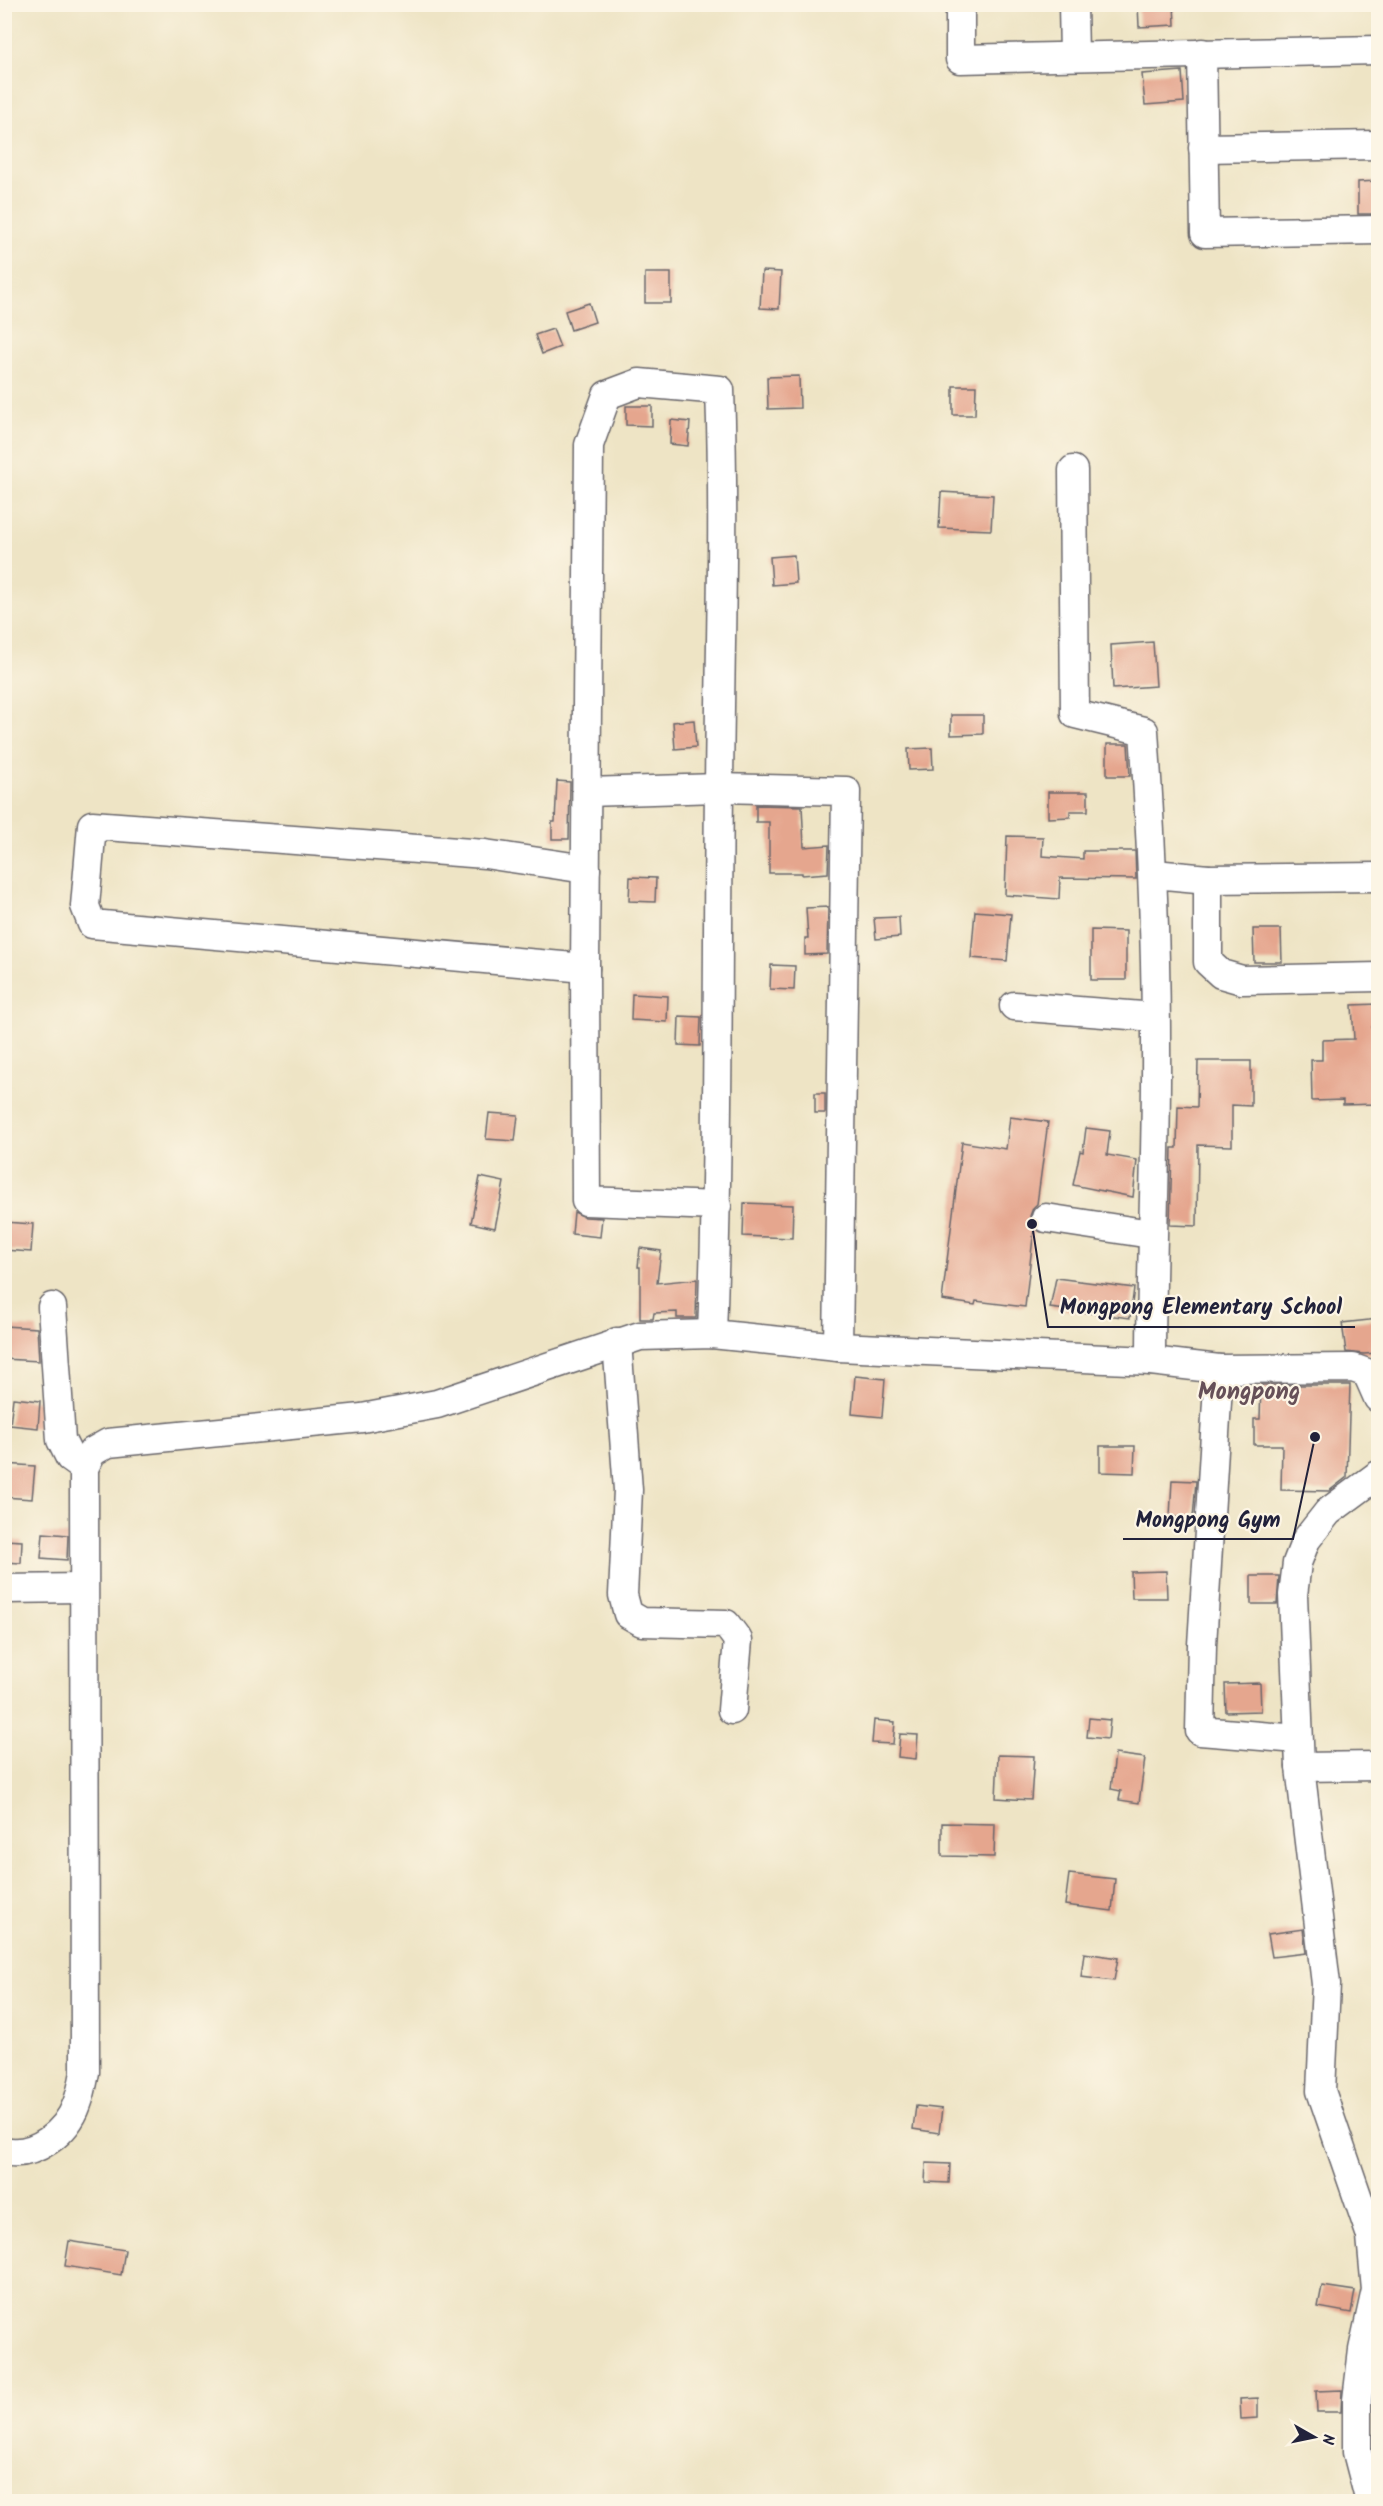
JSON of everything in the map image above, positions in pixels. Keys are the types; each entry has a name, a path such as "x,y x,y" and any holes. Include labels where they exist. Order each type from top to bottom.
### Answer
{"street":[{"path":"960,4 960,58 1378,50"},
{"path":"1073,4 1074,56"},
{"path":"1202,53 1205,233 1378,230"},
{"path":"1203,148 1378,145"},
{"path":"712,1334 717,1206 719,788 724,490 720,390 639,383 607,395 589,445 585,968 586,1201 717,1206"},
{"path":"1073,470 1075,714 1144,731 1154,874 1156,1042 1151,1234 1151,1361"},
{"path":"587,792 719,788 846,791 838,1347"},
{"path":"585,968 92,924 85,906 92,825 485,854 586,869"},
{"path":"1154,874 1208,879 1378,877"},
{"path":"1208,879 1208,962 1221,974 1242,980 1378,977"},
{"path":"1014,1006 1155,1017"},
{"path":"1046,1218 1151,1234"},
{"path":"52,1307 61,1440 70,1458 84,1468"},
{"path":"4,2151 13,2153 38,2148 62,2129 77,2106 85,2072 82,1588 84,1468 92,1452 108,1443 362,1418 437,1404 640,1336 712,1334 838,1347 1151,1361 1219,1369 1353,1368 1367,1374 1378,1398"},
{"path":"617,1342 628,1490 623,1595 628,1614 642,1622 726,1624 738,1640 732,1710"},
{"path":"1219,1369 1202,1645 1200,1731 1298,1739"},
{"path":"1370,2502 1357,2452 1357,2400 1363,2350 1376,2290 1371,2235 1321,2091 1326,1984 1300,1767 1293,1595 1297,1563 1306,1540 1328,1512 1378,1475"},
{"path":"4,1589 82,1588"},
{"path":"1300,1767 1378,1766"}],"building":[{"path":"1138,4 1174,4 1175,25 1139,27"},
{"path":"1182,71 1184,102 1145,105 1142,74"},
{"path":"1378,181 1378,214 1358,214 1358,182"},
{"path":"762,271 781,272 779,309 760,308"},
{"path":"645,273 671,273 671,303 645,303"},
{"path":"589,303 595,322 571,330 565,311"},
{"path":"553,329 560,347 542,354 535,335"},
{"path":"799,376 800,408 768,409 767,377"},
{"path":"953,386 976,386 975,415 953,415"},
{"path":"626,406 652,406 652,426 626,425"},
{"path":"671,420 690,422 688,446 670,444"},
{"path":"941,492 993,495 991,530 939,528"},
{"path":"794,555 796,583 772,585 770,557"},
{"path":"1153,642 1156,686 1113,689 1111,645"},
{"path":"951,715 983,715 983,734 951,735"},
{"path":"694,720 696,747 675,749 673,722"},
{"path":"1107,744 1128,744 1130,776 1107,776"},
{"path":"932,748 933,769 909,770 908,749"},
{"path":"557,781 570,782 569,839 552,839"},
{"path":"1048,792 1088,792 1088,811 1070,811 1070,817 1048,818"},
{"path":"756,805 802,806 804,847 829,845 828,873 802,875 802,873 769,873 769,822 756,822"},
{"path":"1007,836 1043,837 1042,856 1083,859 1083,851 1135,851 1136,879 1060,878 1059,899 1005,895"},
{"path":"630,877 656,878 655,902 629,901"},
{"path":"828,907 827,954 805,955 805,938 808,938 806,908"},
{"path":"975,911 1011,914 1007,961 971,958"},
{"path":"899,917 900,937 876,939 874,918"},
{"path":"1253,929 1281,929 1282,962 1254,962"},
{"path":"1091,930 1126,931 1126,980 1091,980"},
{"path":"771,965 795,966 794,990 770,989"},
{"path":"632,994 668,996 667,1022 631,1020"},
{"path":"1378,1004 1378,1027 1372,1027 1375,1104 1343,1105 1343,1100 1312,1101 1311,1060 1322,1060 1322,1040 1354,1039 1352,1005"},
{"path":"679,1016 701,1017 700,1046 678,1045"},
{"path":"1198,1061 1251,1061 1251,1106 1232,1105 1232,1146 1198,1145 1197,1226 1170,1225 1172,1148 1177,1148 1178,1106 1197,1107"},
{"path":"815,1093 825,1093 825,1113 815,1113"},
{"path":"489,1113 518,1115 515,1141 486,1139"},
{"path":"1010,1117 1048,1122 1037,1204 1030,1216 1034,1229 1025,1307 976,1301 975,1305 942,1300 962,1142 1006,1149"},
{"path":"1086,1128 1110,1131 1107,1155 1137,1160 1133,1197 1073,1185 1080,1151 1083,1152"},
{"path":"480,1177 504,1182 495,1228 471,1223"},
{"path":"744,1203 793,1205 792,1238 743,1236"},
{"path":"574,1212 585,1217 602,1218 600,1237 572,1234"},
{"path":"4,1222 33,1224 31,1252 4,1250"},
{"path":"640,1248 661,1251 657,1283 697,1279 696,1318 677,1318 677,1312 654,1313 653,1319 640,1319 640,1267 638,1267"},
{"path":"1056,1278 1134,1288 1130,1318 1050,1308"},
{"path":"1378,1319 1378,1353 1346,1352 1342,1323"},
{"path":"4,1326 37,1328 39,1361 4,1359"},
{"path":"855,1376 885,1379 882,1417 852,1414"},
{"path":"1261,1385 1350,1385 1347,1477 1329,1491 1281,1490 1282,1445 1254,1445 1254,1419 1260,1419"},
{"path":"13,1398 40,1401 38,1428 10,1425"},
{"path":"1100,1446 1135,1446 1134,1473 1100,1472"},
{"path":"4,1464 35,1466 32,1499 4,1497"},
{"path":"1172,1480 1196,1481 1193,1518 1170,1517"},
{"path":"43,1533 68,1535 67,1560 41,1558"},
{"path":"4,1540 22,1541 21,1563 4,1562"},
{"path":"1166,1571 1167,1598 1132,1598 1131,1572"},
{"path":"1251,1576 1279,1576 1277,1604 1251,1604"},
{"path":"1260,1683 1261,1711 1226,1712 1225,1684"},
{"path":"1089,1718 1110,1720 1108,1739 1087,1737"},
{"path":"874,1720 895,1722 893,1744 872,1743"},
{"path":"900,1734 918,1735 916,1759 898,1757"},
{"path":"1115,1754 1145,1758 1139,1803 1119,1800 1121,1791 1111,1789"},
{"path":"998,1755 1034,1756 1031,1800 996,1798"},
{"path":"942,1823 995,1824 994,1857 942,1856"},
{"path":"1069,1874 1115,1879 1112,1911 1065,1905"},
{"path":"1303,1929 1306,1953 1272,1957 1268,1934"},
{"path":"1084,1953 1118,1958 1114,1981 1081,1977"},
{"path":"916,2106 942,2109 939,2133 913,2129"},
{"path":"926,2163 950,2164 949,2183 925,2182"},
{"path":"69,2241 125,2250 121,2275 65,2266"},
{"path":"1322,2286 1355,2291 1351,2313 1318,2307"},
{"path":"1342,2390 1341,2412 1317,2412 1316,2391"},
{"path":"1258,2398 1258,2418 1241,2419 1240,2399"}],"place":[{"name":"Mongpong Elementary School","path":"1032,1224"},
{"name":"Mongpong Gym","path":"1315,1437"}],"district":[{"name":"Mongpong","path":"1249,1391"}]}
